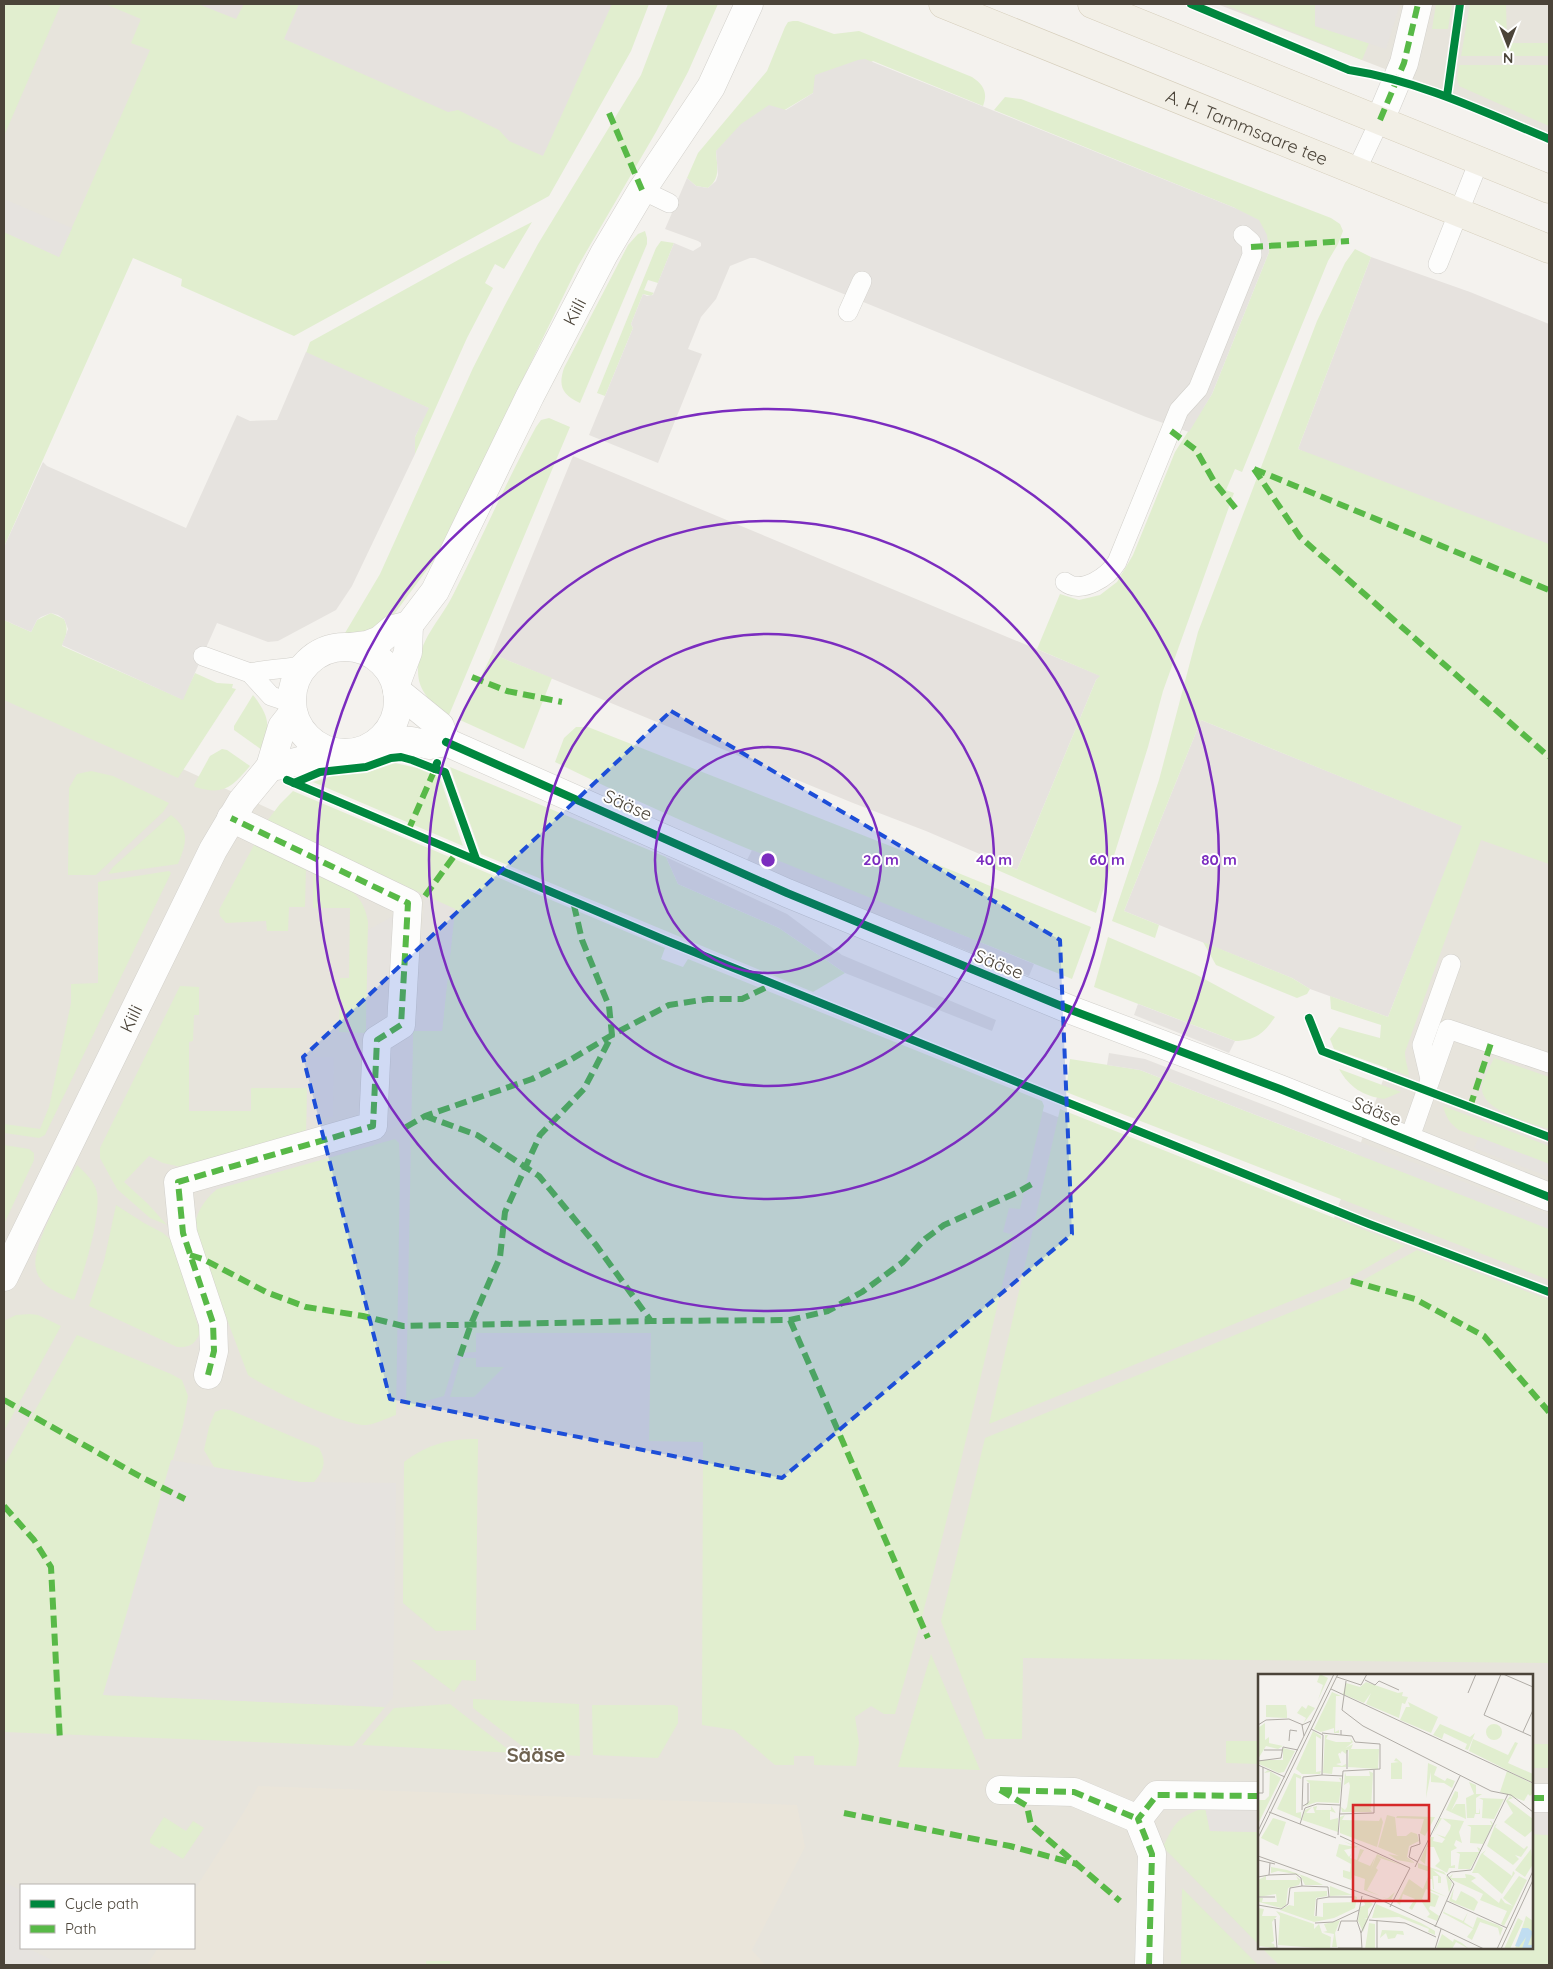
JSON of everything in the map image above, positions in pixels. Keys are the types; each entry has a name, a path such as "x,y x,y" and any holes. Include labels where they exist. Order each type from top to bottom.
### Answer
{"main road":[{"name":"A. H. Tammsaare tee","path":"943,4 1549,249"},
{"path":"1092,4 1549,189"}],"street":[{"name":"Kiili","path":"409,625 435,591 530,396 604,254 642,190 711,87 749,4"},
{"path":"1380,120 1404,63 1418,4"},
{"path":"409,625 408,652 396,688 440,726 446,742 430,745 394,740 348,754 334,752 320,747 308,738 298,727 292,708 293,690 297,677 305,665 318,654 334,648 351,647 373,642 393,629 409,625"},
{"path":"351,647 365,651 378,659 389,670 396,688 398,706 394,721 386,734 376,744"},
{"path":"292,708 282,727 270,768 287,766 305,759 334,752"},
{"name":"Sääse","path":"446,742 796,897 1071,1010 1409,1140 1549,1197"},
{"name":"Kiili","path":"4,1277 213,850 242,801 270,768"},
{"path":"208,1375 214,1351 213,1323 183,1233 178,1182 373,1126 377,1040 401,1025 408,903 231,818"},
{"path":"1000,1790 1074,1792 1138,1819 1152,1854 1149,1965"},
{"path":"1138,1819 1157,1795 1258,1796"},
{"path":"1533,1798 1549,1798"}],"lane":[{"path":"1356,171 1380,120"},
{"path":"1438,264 1478,161"},
{"path":"642,190 669,203"},
{"path":"1065,582 1069,585 1088,584 1101,580 1113,569 1179,410 1198,389 1252,255 1251,242 1243,235"},
{"path":"848,312 862,282"},
{"path":"203,656 250,673 272,696 292,708"},
{"path":"250,673 305,665"},
{"path":"1430,1079 1422,1045 1451,964"},
{"path":"1409,1140 1448,1029 1549,1063"}],"highlighted area":[{"path":"671,711 1060,940 1072,1234 782,1478 390,1399 303,1057"}],"shaded area":[{"path":"4,4 134,4 177,68 4,422"},
{"path":"180,4 626,4 546,171"},
{"path":"1217,4 1549,4 1549,133 1491,110"},
{"path":"1315,4 1400,4 1386,49 1315,26"},
{"path":"865,59 1235,208 1259,220 1267,235 1269,252 1212,394 1189,432 1146,417 755,258 750,258 730,266 716,299 701,317 688,349 702,354 658,463 589,435 633,328 631,324 643,294 647,296 653,295 674,243 693,251 701,246 701,243 698,241 665,229 687,178 696,186 708,188 716,181 718,175 716,151 741,124 769,105 786,110 813,93 815,75"},
{"path":"4,199 72,228 59,257 4,232"},
{"path":"1371,257 1470,292 1549,324 1549,565 1298,449"},
{"path":"306,352 429,408 415,437 415,454 352,586 336,610 278,641 268,642 217,623 183,700 62,645 68,629 64,619 58,615 51,613 41,617 37,620 31,632 4,620 4,547 43,462 47,466 186,528 237,415 250,421 277,420"},
{"path":"573,456 1101,676 1096,680 1017,870 492,654"},
{"path":"1549,612 1549,1965 4,1965 4,690 13,691 285,816 1332,1224"},
{"path":"1201,720 1463,826 1388,1017 1310,989 1292,978 1124,911"},
{"path":"752,850 1034,964 1029,976 746,862"},
{"path":"666,857 787,914 842,955 996,1020 992,1031 845,973 779,928 678,884"},
{"path":"425,896 455,909 442,1031 413,1031"},
{"path":"395,915 391,1018 413,1033 411,1119 385,1132 388,1047 366,1033 368,930"},
{"path":"1138,1004 1235,1041 1229,1053 1134,1015"},
{"path":"1109,1053 1145,1059 1549,1215 1549,1229 1140,1070 1107,1065"},
{"path":"307,1057 334,1057 333,1117 307,1117"},
{"path":"371,1133 374,1145 217,1189 211,1194 208,1181"},
{"path":"1479,1137 1549,1164 1549,1177 1474,1148"},
{"path":"171,1460 300,1482 396,1483 393,1697 385,1707 103,1695"},
{"path":"258,1786 797,1805 805,1847 752,1950 765,1965 147,1965 157,1949 195,1949 195,1889"},
{"path":"1205,1807 1258,1807 1258,1832 1210,1831"},
{"path":"1533,1810 1549,1811 1549,1835 1533,1834"},
{"path":"4,1882 20,1890 20,1949 29,1949 52,1960 49,1965 4,1965"}],"green space":[{"path":"4,4 61,4 4,136"},
{"path":"105,4 198,4 236,19 244,4 299,4 284,39 448,112 458,110 499,130 509,141 543,156 612,4 649,4 631,51 549,196 294,336 181,286 182,279 133,258 4,547 4,232 59,257 150,50 131,43 141,19"},
{"path":"668,4 718,4 688,72 656,132 578,266 435,559 392,617 381,626 358,634 345,633 380,574 473,368 505,305 538,244 641,75"},
{"path":"1223,4 1315,4 1315,26 1369,43 1362,60"},
{"path":"1436,4 1452,4 1448,29 1432,29"},
{"path":"1470,4 1506,4 1507,43 1549,43 1549,56 1461,56"},
{"path":"798,21 834,34 859,31 972,77 984,90 983,106 873,61 813,93 716,151 717,176 715,180 708,188 696,186 687,178 698,153 767,71 785,27 788,22"},
{"path":"1459,65 1549,65 1549,126 1459,86 1457,78"},
{"path":"1005,97 1021,99 1331,218 1340,224 1343,231 1328,261 1242,472 1235,469 1226,490 1234,493 1163,691 1148,747 1096,913 979,862 981,855 1017,870 1096,680 1100,676 1037,649 1060,594 1079,600 1100,595 1117,582 1133,555 1175,452 1212,394 1269,252 1269,243 1235,208 994,110"},
{"path":"532,222 504,269 495,264 485,283 493,288 467,338 415,454 415,437 428,408 306,353 310,342 460,259"},
{"path":"645,231 647,244 580,403 569,397 563,389 561,380 564,368 628,245 638,234"},
{"path":"661,241 674,243 658,283 648,280 644,290 654,293 651,296 643,294 631,324 633,328 605,396 597,393 656,248"},
{"path":"1355,249 1371,257 1298,449 1549,544 1549,864 1481,840 1405,1052 1409,1076 1334,1049 1330,1039 1339,1027 1380,1038 1381,1025 1331,1009 1330,996 1388,1017 1462,826 1201,720 1124,911 1159,925 1155,938 1112,921 1159,780 1198,632 1317,321 1345,263"},
{"path":"549,418 570,427 449,715 427,697 420,685 418,671 422,650 453,595 536,427 541,420"},
{"path":"51,613 64,619 66,623 66,632 62,646 182,699 195,673 217,683 233,684 232,688 236,689 178,778 4,700 4,620 31,632 37,620"},
{"path":"492,654 552,678 524,749 460,720"},
{"path":"253,695 267,721 267,734 262,750 234,730 234,726"},
{"path":"576,727 588,727 1091,927 1072,979 746,848 682,821 555,762 564,738"},
{"path":"222,749 227,750 250,766 227,788 205,790 195,787 194,785 210,756"},
{"path":"395,763 417,768 440,778 463,846 313,782 332,776 366,773"},
{"path":"450,767 666,857 678,884 779,928 845,973 813,992 481,854"},
{"path":"91,771 113,776 169,803 163,812 96,875 68,875 69,788 77,774"},
{"path":"293,791 665,948 661,959 683,967 688,959 1042,1101 1044,1106 1020,1209 1009,1208 1003,1232 1014,1235 912,1655 895,1714 884,1714 871,1706 855,1717 859,1743 856,1766 814,1765 814,1756 794,1756 794,1765 775,1765 734,1730 702,1725 703,1442 649,1441 651,1333 476,1333 476,1352 457,1353 444,1396 422,1402 408,1409 406,1401 413,1031 442,1031 455,909 267,821"},
{"path":"171,815 182,826 185,838 185,844 178,864 108,874 113,867"},
{"path":"255,843 306,867 305,907 289,907 288,931 267,931 266,921 226,923 220,916 219,910"},
{"path":"169,871 171,873 45,1135 39,1138 4,1133 4,1124 40,1129 49,1107 71,1003 71,984 98,983 98,882"},
{"path":"313,871 349,889 356,895 365,911 368,922 366,1033 339,1032 340,978 349,978 350,908 313,908"},
{"path":"1108,937 1195,974 1275,1017 1267,1028 1258,1035 1235,1041 1094,987"},
{"path":"1203,942 1292,978 1310,989 1307,994 1297,998 1216,965"},
{"path":"180,986 199,987 199,1015 194,1015 193,1041 189,1042 189,1111 251,1111 251,1088 307,1088 306,1136 186,1168 163,1163 149,1156 124,1182 167,1225 150,1218 117,1189 100,1158 100,1148"},
{"path":"1494,1058 1549,1077 1549,1129 1508,1115 1489,1103 1484,1095 1482,1084"},
{"path":"1070,1059 1140,1070 1549,1229 1549,1280 1066,1092"},
{"path":"1339,1069 1401,1092 1384,1099 1370,1096 1352,1086"},
{"path":"1443,1106 1549,1146 1549,1164 1459,1130 1448,1120"},
{"path":"1060,1109 1405,1246 1352,1276 989,1424"},
{"path":"395,1139 399,1143 400,1169 396,1415 366,1425 355,1424 341,1420 288,1397 248,1375 194,1232 196,1219 201,1208 217,1189"},
{"path":"4,1145 29,1149 34,1153 34,1160 4,1224"},
{"path":"77,1165 94,1185 98,1204 94,1231 74,1300 46,1285 38,1275 36,1259 43,1232"},
{"path":"116,1205 163,1233 171,1240 200,1332 192,1344 185,1347 177,1347 89,1306 104,1261"},
{"path":"1417,1250 1549,1300 1549,1663 1023,1658 1022,1739 985,1739 941,1621 985,1438 1347,1289"},
{"path":"16,1315 38,1315 61,1326 4,1431 4,1321"},
{"path":"77,1335 182,1380 188,1396 183,1425 103,1695 385,1707 353,1746 4,1732 4,1466"},
{"path":"461,1358 476,1358 476,1367 504,1367 474,1397 450,1397"},
{"path":"223,1409 230,1410 319,1448 324,1462 322,1470 314,1482 300,1482 214,1467 204,1450 209,1427 215,1412"},
{"path":"478,1439 476,1630 436,1631 403,1603 404,1462 421,1451 439,1444 457,1440"},
{"path":"931,1654 980,1770 898,1767"},
{"path":"411,1660 476,1660 476,1681 462,1680 454,1692"},
{"path":"473,1699 579,1704 580,1756 531,1753 473,1708"},
{"path":"450,1704 513,1753 362,1745 394,1708"},
{"path":"592,1705 674,1705 678,1707 678,1723 658,1758 593,1755"},
{"path":"1226,1741 1258,1741 1258,1764 1226,1763"},
{"path":"1533,1744 1549,1744 1549,1768 1533,1768"},
{"path":"1205,1807 1210,1831 1258,1832 1258,1944 1163,1847 1178,1821"},
{"path":"164,1817 186,1831 193,1821 204,1828 183,1859 162,1846 160,1849 150,1843 150,1839"},
{"path":"1533,1834 1549,1835 1549,1965 1279,1965 1263,1949 1533,1949"},
{"path":"1182,1888 1258,1965 1181,1965"},
{"path":"426,1961 450,1961 450,1965 426,1965"}],"marked path":[{"path":"1380,120 1404,63 1418,4"},
{"path":"609,113 642,190"},
{"path":"1251,247 1349,241"},
{"path":"1171,431 1196,450 1215,483 1237,510"},
{"path":"1254,469 1300,537 1549,757"},
{"path":"1254,469 1549,590"},
{"path":"472,677 507,691 562,702"},
{"path":"408,831 435,769"},
{"path":"208,1375 214,1351 213,1323 183,1233 178,1182 373,1126 377,1040 401,1025 408,903 231,818"},
{"path":"425,896 457,852"},
{"path":"460,1356 471,1324 500,1257 505,1212 540,1135 584,1089 612,1035 609,1006 582,940 573,901"},
{"path":"406,1127 425,1116 532,1079 669,1005 708,999 742,999 773,984"},
{"path":"1470,1107 1491,1043"},
{"path":"425,1116 477,1135 539,1176 596,1245 651,1321"},
{"path":"190,1255 203,1259 266,1292 306,1307 363,1316 403,1326 790,1320 828,1311 862,1292 903,1262 925,1239 944,1225 1032,1184"},
{"path":"1351,1281 1415,1299 1484,1336 1549,1412"},
{"path":"790,1320 928,1638"},
{"path":"4,1400 141,1477 185,1499"},
{"path":"4,1506 34,1540 51,1567 60,1741"},
{"path":"1000,1790 1027,1806 1031,1825 1120,1901"},
{"path":"1000,1790 1074,1792 1138,1819"},
{"path":"1149,1965 1152,1854 1138,1819 1157,1795 1258,1796"},
{"path":"1533,1798 1549,1798"},
{"path":"844,1813 1010,1846 1077,1864"}],"cycle path":[{"path":"1191,4 1349,70 1401,82 1451,98 1549,139"},
{"path":"1447,96 1460,4"},
{"path":"446,742 787,893 1071,1010 1280,1089 1549,1197"},
{"path":"294,783 320,772 366,767 391,758 401,757 435,769 437,763"},
{"path":"435,769 445,772 476,859"},
{"path":"287,780 667,941 1369,1224 1549,1292"},
{"path":"1309,1018 1322,1051 1549,1137"}],"district":[{"name":"Sääse","path":"536,1754"}]}
